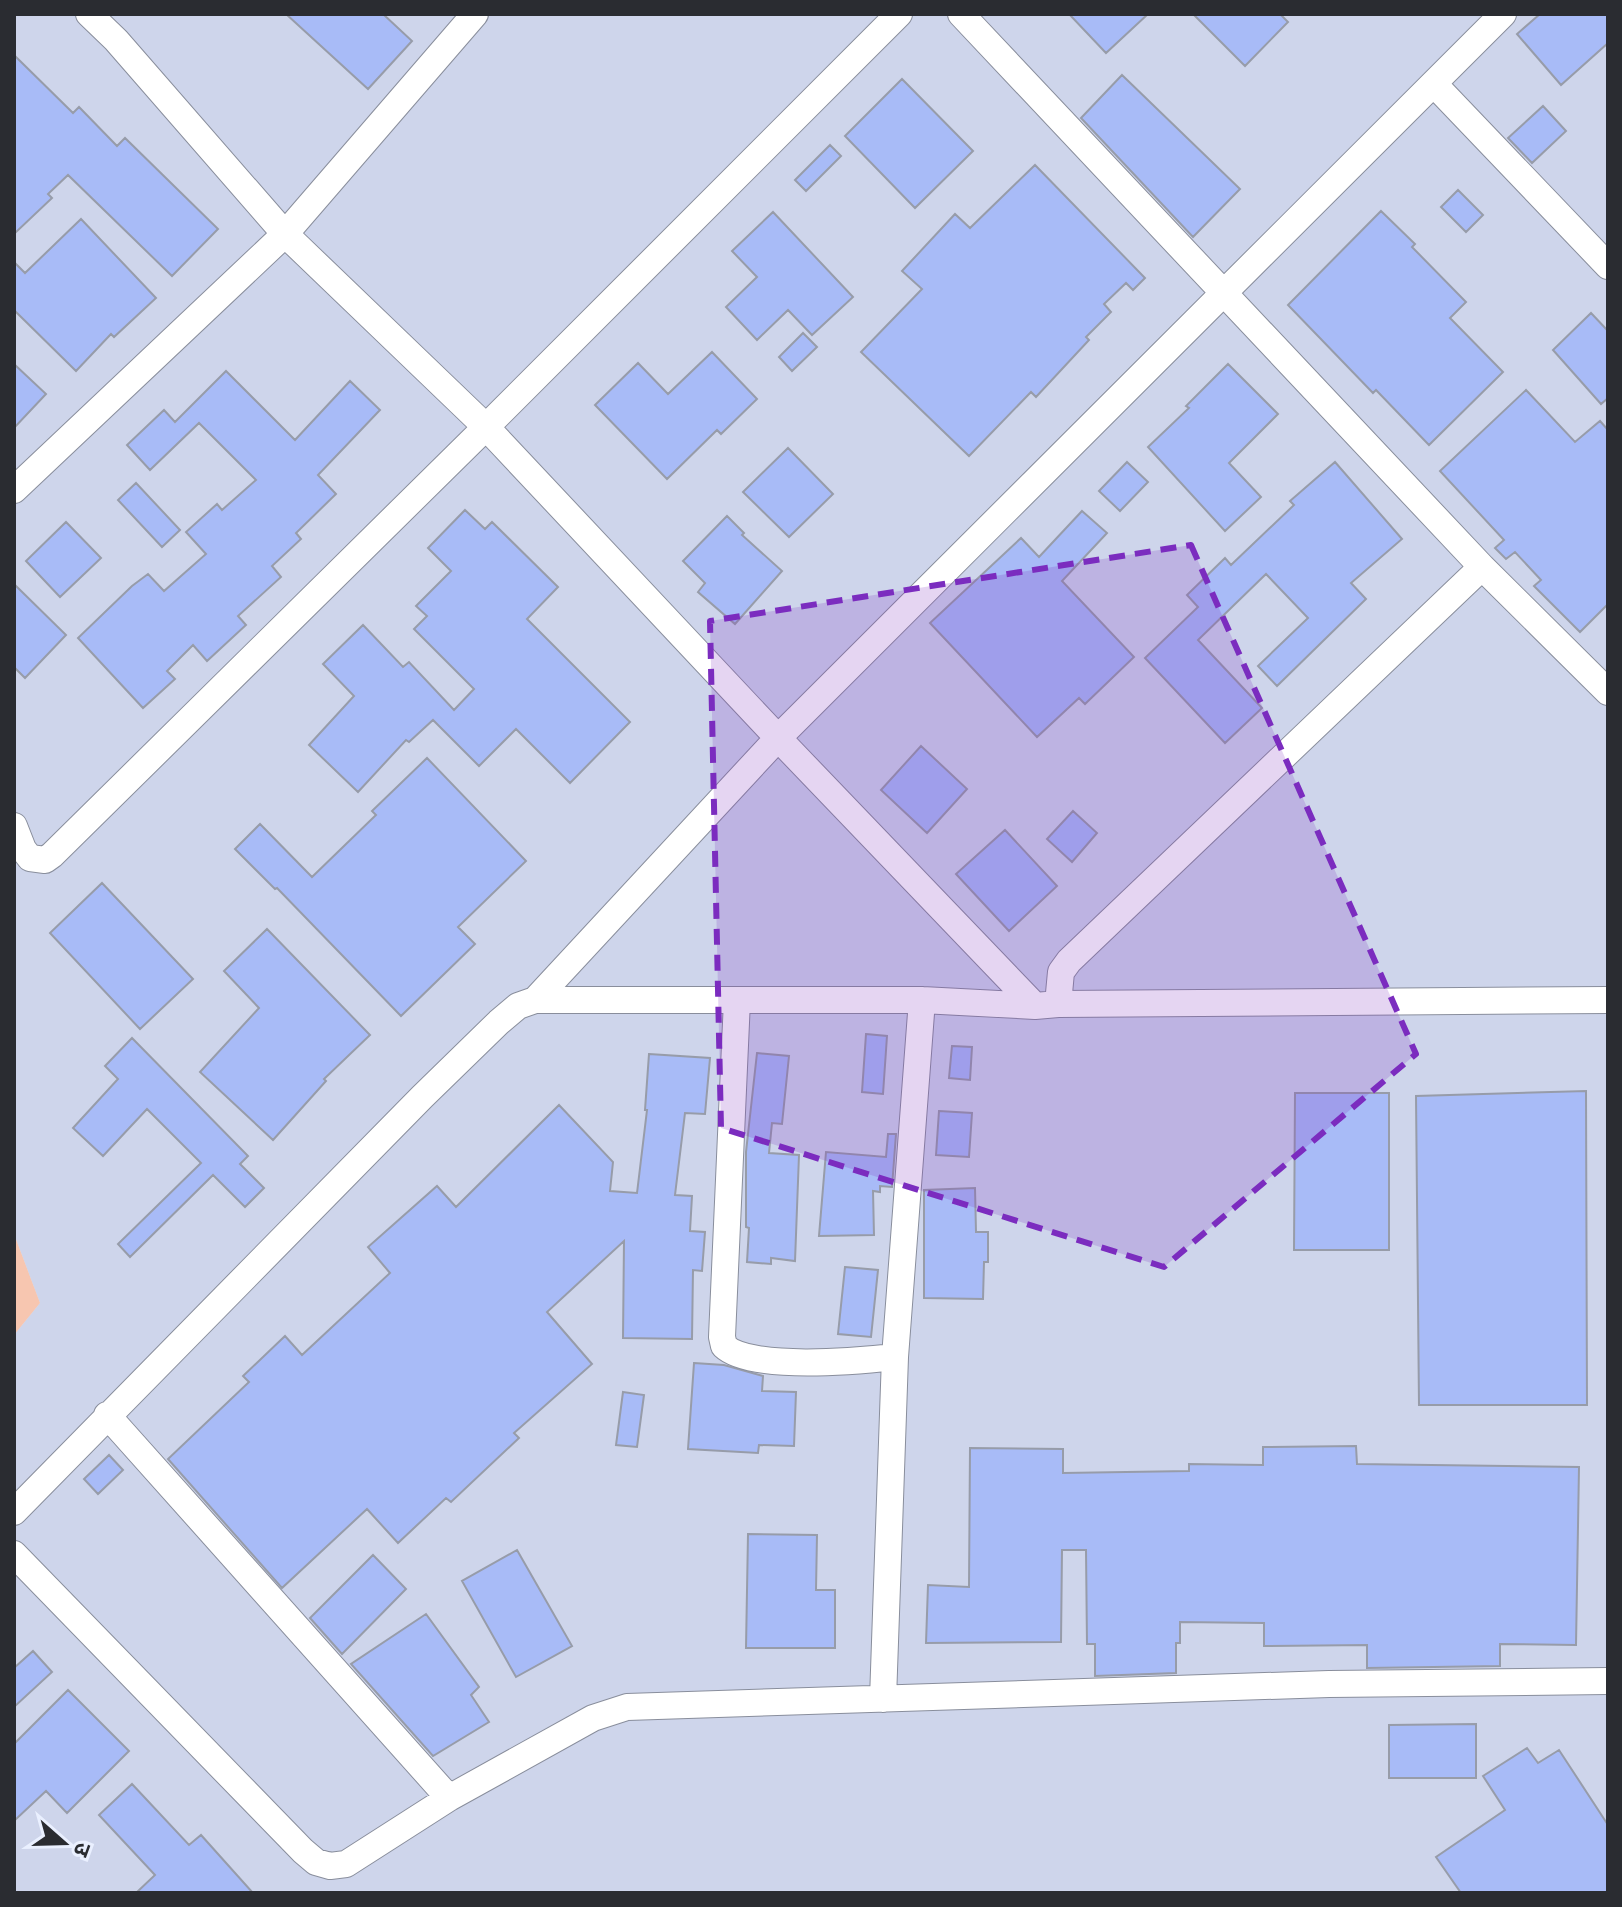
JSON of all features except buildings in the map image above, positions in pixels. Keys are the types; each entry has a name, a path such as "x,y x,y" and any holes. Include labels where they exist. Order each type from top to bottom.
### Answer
{"lane":[{"path":"89,14 116,40 285,234 486,427 778,738 1047,1005"},
{"path":"14,490 285,234 475,14"},
{"path":"14,826 30,858 45,860 52,855 899,14"},
{"path":"961,14 1482,567 1608,692"},
{"path":"535,1000 778,738 1503,14"},
{"path":"1434,84 1608,266"},
{"path":"1047,1005 1069,961 1482,567"},
{"path":"14,1512 499,1022 518,1006 535,1000 922,1000 1047,1005 1608,1000"},
{"path":"737,1000 724,1346 740,1357 784,1362 895,1357"},
{"path":"883,1699 895,1357 922,1000"},
{"path":"107,1415 449,1798"},
{"path":"14,1554 316,1862 330,1866 346,1864 449,1798 593,1718 627,1707 1329,1684 1608,1681"}],"highlighted area":[{"path":"1191,545 1416,1054 1164,1267 721,1128 710,621"}],"shaded area":[{"path":"14,14 1608,14 1608,1893 14,1893 14,1335 40,1303 14,1234"},
{"path":"14,1234 40,1303 14,1335"}]}
